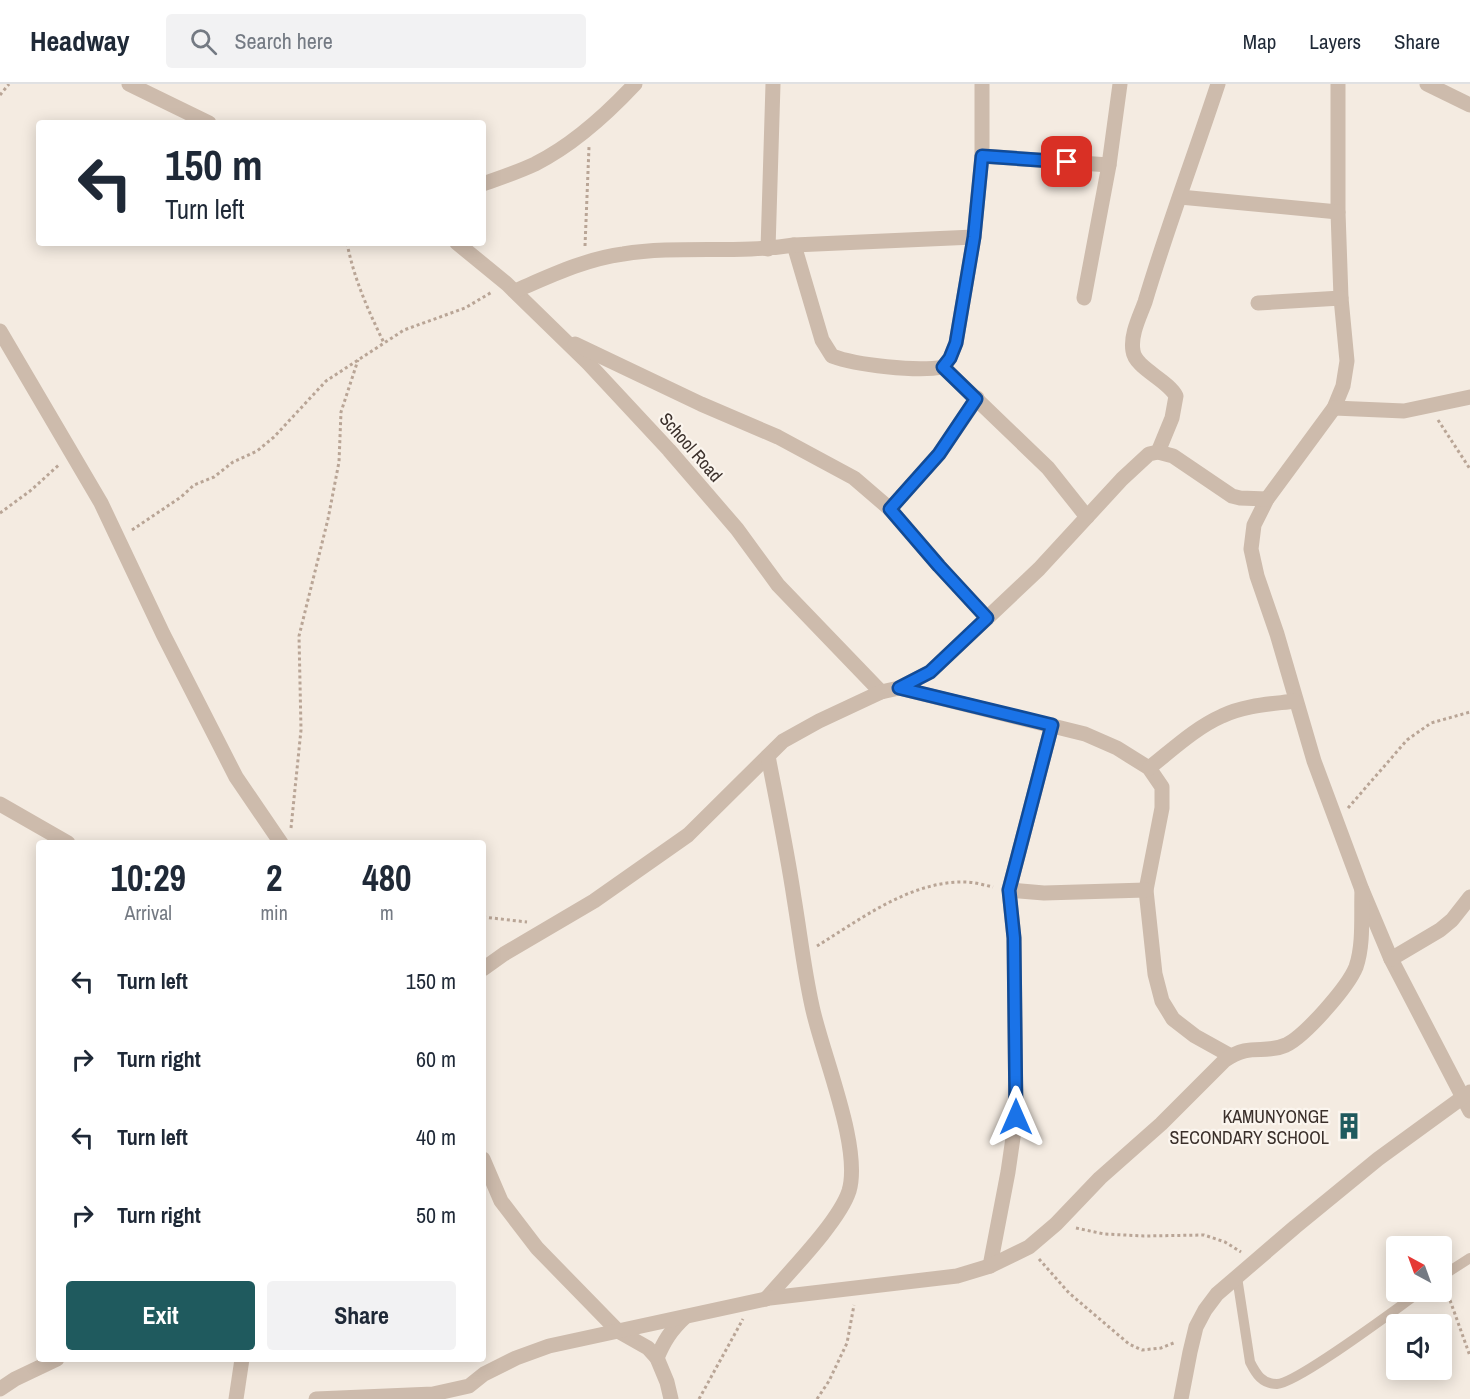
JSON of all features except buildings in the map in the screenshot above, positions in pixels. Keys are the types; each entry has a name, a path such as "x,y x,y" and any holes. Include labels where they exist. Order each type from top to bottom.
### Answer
{"street":[{"path":"129,84 203,120"},
{"path":"486,183 534,164 563,148 589,128 635,84"},
{"path":"768,249 773,84"},
{"path":"794,245 822,340 832,356 930,370 943,367 950,358 956,343 974,237 982,156 982,84"},
{"path":"1084,298 1109,165 1120,84"},
{"path":"1158,452 1172,418 1176,396 1166,384 1136,359 1132,351 1134,338 1218,84"},
{"path":"1338,84 1338,212 1341,298 1347,361 1343,386 1334,408 1267,498 1254,525 1251,549 1257,576 1277,634 1314,761 1362,890 1391,959 1466,1094 1470,1112"},
{"path":"1427,84 1470,105"},
{"path":"982,156 1109,165"},
{"path":"1180,197 1338,212"},
{"path":"511,287 584,262 623,254 768,249 794,245 974,237"},
{"name":"School Road","path":"461,246 511,287 588,363 669,450 737,529 778,585 881,692"},
{"path":"1258,303 1341,298"},
{"path":"0,331 101,503 117,540 236,777 285,839"},
{"path":"561,337 690,399 778,437 854,478 890,509 987,618"},
{"path":"943,367 1048,468 1087,517"},
{"path":"1334,408 1404,411 1470,397"},
{"path":"890,509 939,454 976,399"},
{"path":"486,967 594,901 688,835 783,741 819,721 881,692 899,688 930,672 1039,569 1149,454 1158,452 1173,456 1232,496 1267,498"},
{"path":"899,688 1085,735 1117,748 1149,768 1162,787 1162,808 1146,890 1155,975 1162,1001 1173,1019 1195,1036 1231,1056"},
{"path":"1149,768 1204,725 1223,715 1243,709 1296,701"},
{"path":"990,1266 1016,1117 1014,938 1009,890 1052,725"},
{"path":"760,1301 839,1211 849,1191 852,1172 844,1119 821,1046 802,956 795,899 768,756"},
{"path":"0,804 63,840"},
{"path":"1009,890 1044,893 1146,890"},
{"path":"459,1399 469,1386 484,1374 516,1358 549,1346 760,1301 957,1276 990,1266 1029,1247 1237,1051 1252,1048 1273,1049 1285,1045 1297,1039 1321,1015 1355,969 1359,950 1362,890"},
{"path":"1391,959 1440,930 1452,920 1470,897"},
{"path":"1181,1399 1197,1327 1205,1310 1217,1294 1378,1159 1466,1094"},
{"path":"486,1166 501,1201 537,1248 618,1331 648,1348 657,1358 671,1399"},
{"path":"657,1358 672,1329 685,1317"},
{"path":"0,1389 51,1362"},
{"path":"236,1399 242,1362"},
{"path":"316,1399 434,1394 469,1386"}],"lane":[{"path":"1452,1270 1470,1258"},
{"path":"1237,1277 1250,1362 1256,1374 1265,1383 1279,1384 1306,1371 1406,1302"}],"path":[{"path":"0,95 9,84"},
{"path":"584,262 589,128"},
{"path":"348,246 352,270 384,344"},
{"path":"117,540 181,497 194,485 214,477 233,462 257,451 274,437 317,389 404,330 465,308 511,287"},
{"path":"285,839 301,730 299,636 337,474 341,412 358,360"},
{"path":"1429,407 1470,469"},
{"path":"0,513 30,491 45,475 71,455"},
{"path":"1337,821 1407,740 1431,723 1470,712"},
{"path":"802,956 874,910 917,891 942,884 965,882 1009,890"},
{"path":"486,917 552,925"},
{"path":"1056,1224 1104,1234 1204,1235 1226,1242 1257,1262"},
{"path":"1029,1247 1069,1293 1130,1344 1142,1350 1169,1345 1197,1327"},
{"path":"818,1399 830,1381 847,1343 857,1288"},
{"path":"699,1399 760,1301"},
{"path":"1451,1302 1470,1356"}],"place":[{"name":"KAMUNYONGE SECONDARY SCHOOL","path":"1349,1126"}],"route":[{"path":"1016,1117 1014,938 1009,890 1052,725 899,688 930,672 987,618 890,509 939,454 976,399 943,367 950,358 956,343 974,237 982,156 1067,162"}]}
